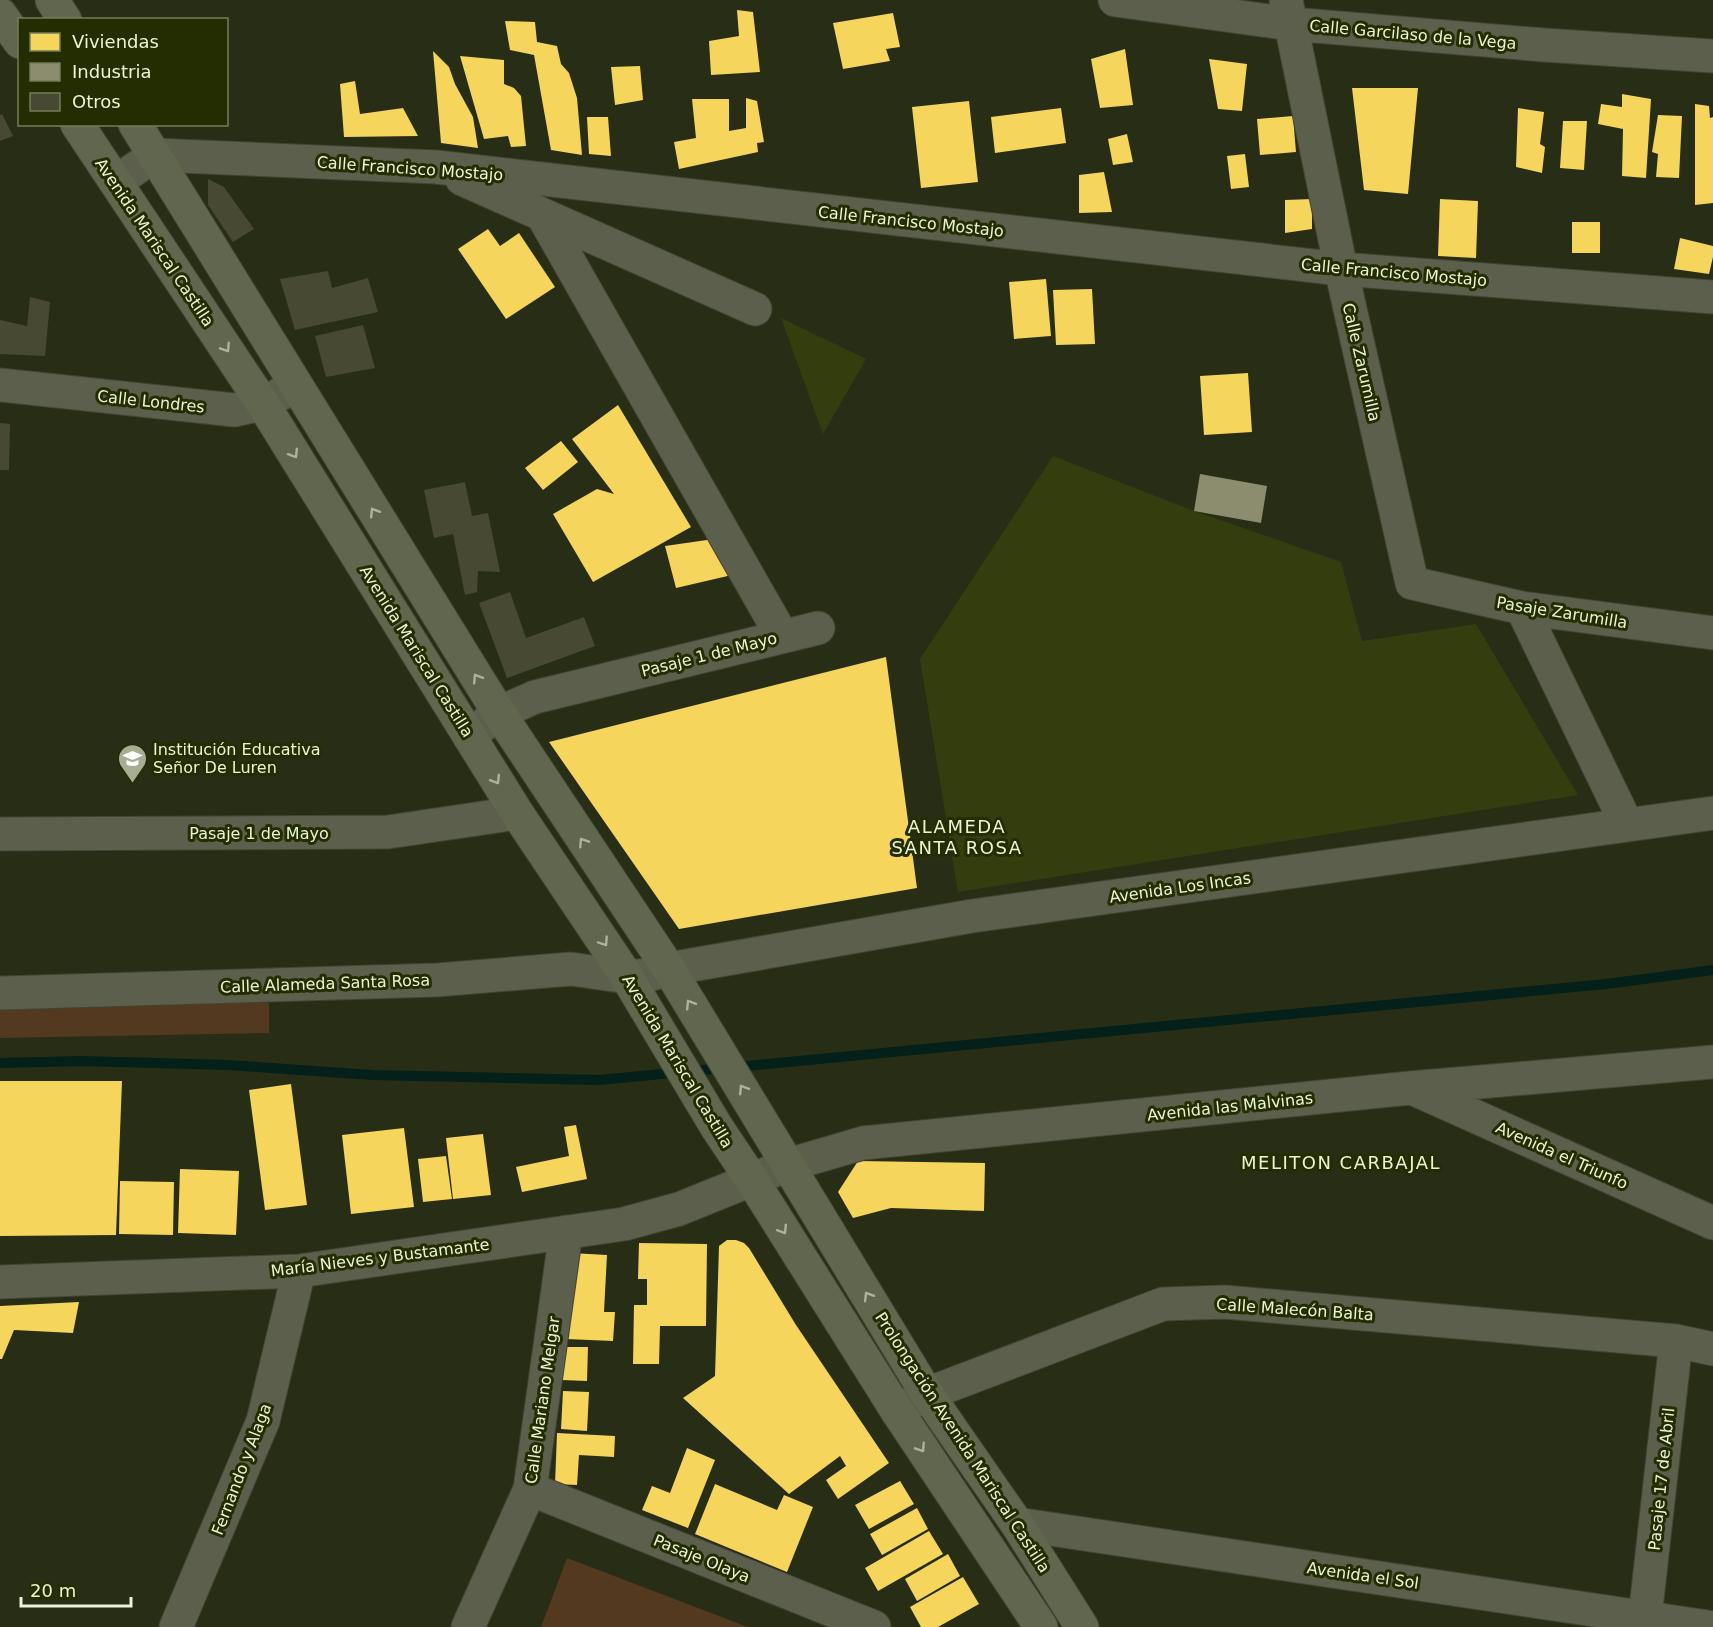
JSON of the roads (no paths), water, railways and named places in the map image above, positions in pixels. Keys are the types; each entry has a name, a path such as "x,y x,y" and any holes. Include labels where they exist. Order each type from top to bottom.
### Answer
{"main road":[{"path":"52,0 64,18"},
{"path":"0,14 18,39"},
{"name":"Avenida Mariscal Castilla","path":"77,126 262,404 517,813 648,974 721,1054 788,1165"},
{"name":"Avenida Mariscal Castilla","path":"136,126 499,713 648,974 678,1062 716,1126 752,1180"},
{"name":"Prolongación Avenida Mariscal Castilla","path":"788,1165 927,1394 1017,1524 1076,1618"},
{"path":"752,1180 897,1411 1040,1627"}],"street":[{"name":"Calle Garcilaso de la Vega","path":"1115,0 1289,12 1544,45 1713,56"},
{"name":"Calle Zarumilla","path":"1289,12 1341,269 1412,583"},
{"name":"Calle Francisco Mostajo","path":"155,155 436,167 1341,269 1713,297"},
{"path":"116,182 155,155"},
{"path":"436,167 754,309"},
{"path":"543,216 782,636"},
{"name":"Calle Londres","path":"0,385 234,410 262,404 296,385"},
{"name":"Pasaje Zarumilla","path":"1412,583 1522,608 1713,633"},
{"path":"1522,608 1627,825"},
{"name":"Pasaje 1 de Mayo","path":"469,736 499,713 535,697 818,628"},
{"name":"Pasaje 1 de Mayo","path":"0,834 388,832 517,813"},
{"name":"Avenida Los Incas","path":"648,974 972,916 1713,813"},
{"name":"Calle Alameda Santa Rosa","path":"0,993 437,980 571,969 648,974"},
{"name":"Avenida las Malvinas","path":"752,1180 788,1165 863,1143 1410,1088 1713,1062"},
{"name":"Avenida el Triunfo","path":"1410,1088 1713,1223"},
{"name":"María Nieves y Bustamante","path":"0,1282 299,1271 624,1224 679,1209 752,1180"},
{"name":"Calle Mariano Melgar","path":"468,1627 530,1489 566,1232"},
{"name":"Fernando y Alaga","path":"176,1627 263,1421 299,1271"},
{"name":"Calle Malecón Balta","path":"897,1411 927,1394 1163,1304 1225,1302 1676,1341 1713,1348"},
{"name":"Pasaje 17 de Abril","path":"1645,1617 1676,1341"},
{"name":"Pasaje Olaya","path":"530,1489 874,1627"},
{"name":"Avenida el Sol","path":"1017,1524 1708,1627"},
{"path":"1040,1627 1076,1618"}],"waterway":[{"path":"0,1063 82,1061 228,1065 372,1075 599,1080 1606,984 1713,970"}],"place":[{"name":"Institución Educativa Señor De Luren","path":"132,784"}],"district":[{"name":"ALAMEDA SANTA ROSA","path":"957,837"},
{"name":"MELITON CARBAJAL","path":"1341,1163"}]}
